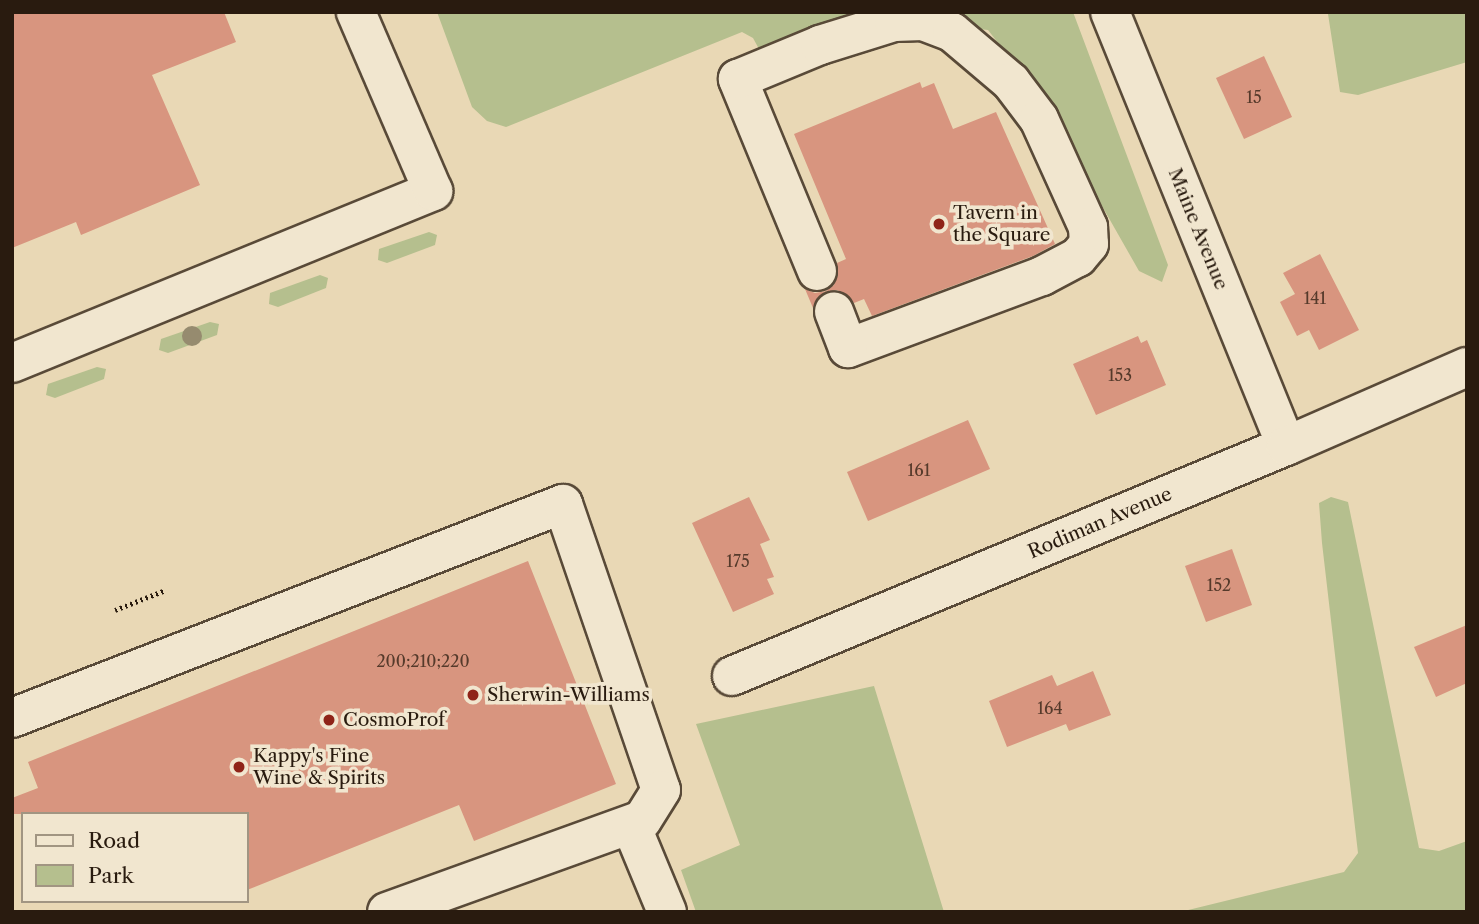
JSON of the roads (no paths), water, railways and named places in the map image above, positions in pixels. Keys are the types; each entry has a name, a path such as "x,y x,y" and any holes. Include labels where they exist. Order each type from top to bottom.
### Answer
{"street":[{"path":"12,363 433,191 356,12"},
{"name":"Maine Avenue","path":"1110,12 1286,446"},
{"path":"817,271 737,79 820,45 894,22 923,22 952,32 1011,82 1039,119 1088,227 1089,244 1078,257 1042,276 848,348 834,312"},
{"name":"Rodiman Avenue","path":"733,676 1286,446 1467,367"},
{"path":"12,719 563,504 662,790 642,820 631,825 387,912"},
{"path":"631,825 667,912"}],"place":[{"name":"Tavern in the Square","path":"939,224"},
{"name":"Sherwin-Williams","path":"473,695"},
{"name":"CosmoProf","path":"329,720"},
{"name":"Kappy's Fine Wine & Spirits","path":"239,767"}]}
